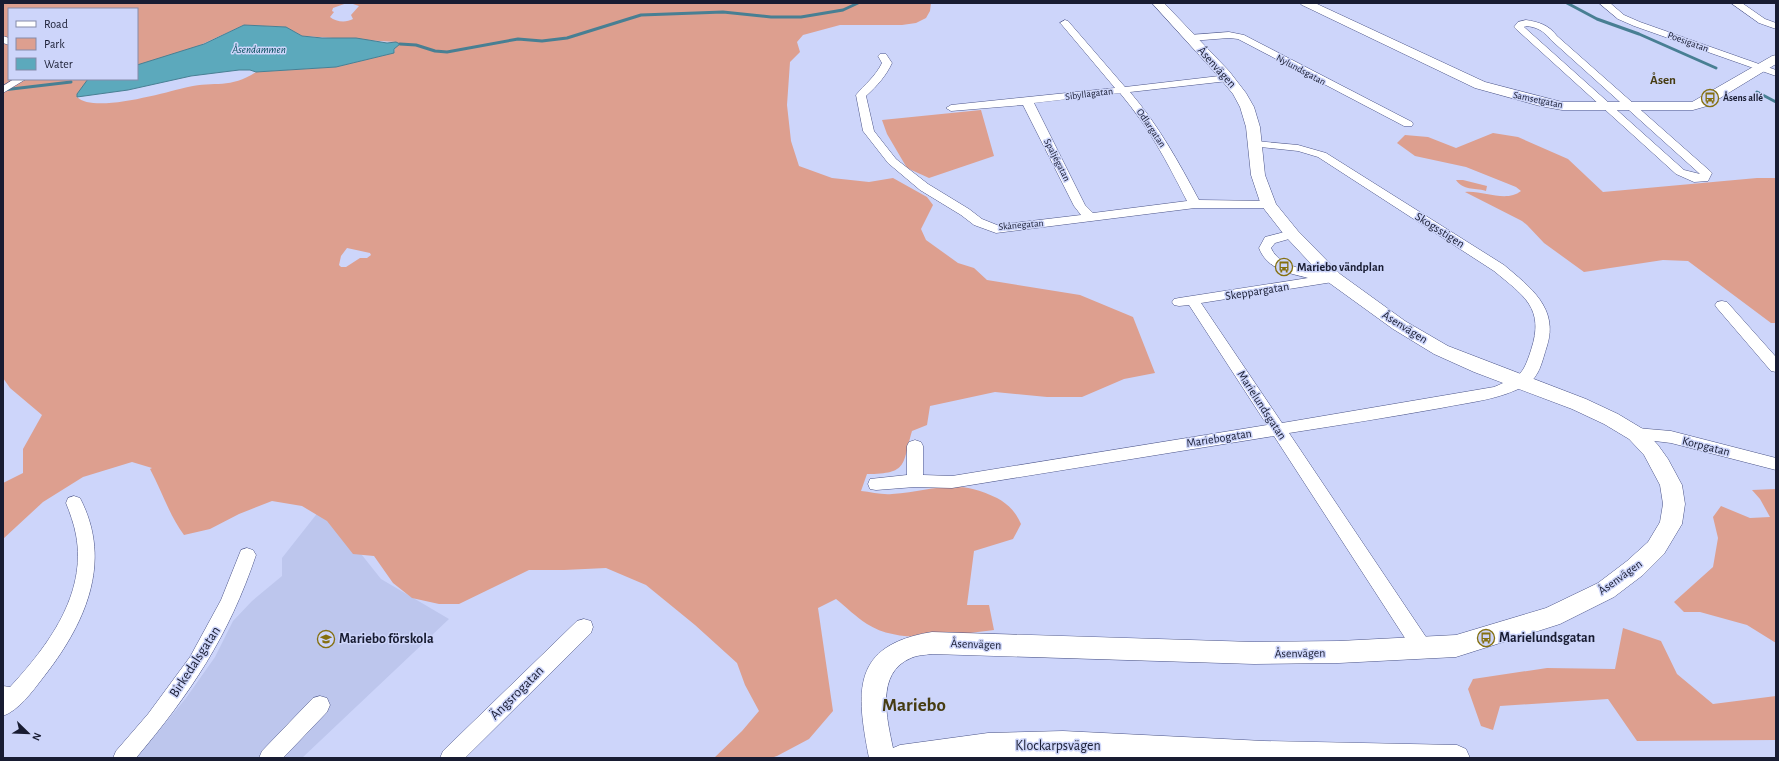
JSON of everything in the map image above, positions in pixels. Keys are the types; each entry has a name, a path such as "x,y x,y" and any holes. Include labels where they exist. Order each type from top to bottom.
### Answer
{"street":[{"name":"Åsenvägen","path":"882,758 874,703 874,685 885,662 896,653 908,648 932,643 1254,653 1423,649 1456,646 1552,617 1606,590 1635,568 1656,548 1671,524 1674,504 1671,485 1661,465 1651,450 1636,434 1611,419 1572,401 1481,367 1441,350 1399,325 1334,278 1292,234 1269,205 1258,175 1256,144 1247,107 1228,78 1158,3"},
{"name":"Samsetgatan","path":"1306,3 1480,85 1557,105 1608,107 1693,106 1702,103 1776,59"},
{"name":"Poesigatan","path":"1604,3 1616,14 1632,22 1776,73"},
{"path":"1736,3 1762,21 1776,26"},
{"name":"Odlargatan","path":"1065,23 1144,115 1164,146 1195,204"},
{"path":"1526,23 1545,27 1554,38 1632,107 1706,173 1704,178 1694,178 1680,172 1519,28 1520,25 1526,23"},
{"name":"Nylundsgatan","path":"1190,38 1229,35 1241,37 1408,124"},
{"name":"Skånegatan","path":"883,56 887,63 883,72 872,86 861,95 865,119 869,131 892,161 908,175 978,222 996,229 1195,204 1269,205"},
{"name":"Sibyllagatan","path":"951,108 1027,101 1228,78"},
{"path":"6,88 19,80"},
{"name":"Spaljégatan","path":"1027,101 1080,206 1090,217"},
{"name":"Skogsstigen","path":"1256,144 1311,150 1322,155 1513,278 1525,290 1537,306 1543,321 1543,335 1531,372 1521,381"},
{"path":"1292,234 1275,238 1267,243 1266,253 1270,258 1284,267 1334,278"},
{"name":"Skeppargatan","path":"1186,302 1334,278"},
{"name":"Marielundsgatan","path":"1186,302 1277,428 1423,649"},
{"path":"1722,305 1776,367"},
{"name":"Mariebogatan","path":"876,484 915,481 952,482 1277,428 1393,411 1497,392 1521,381"},
{"name":"Korpgatan","path":"1636,434 1671,437 1776,464"},
{"path":"915,446 915,481"},
{"path":"7,699 34,675 62,636 75,608 87,567 87,543 74,503"},
{"name":"Birkedalsgatan","path":"122,758 154,723 202,655 221,622 235,590 247,555"},
{"name":"Ängsrogatan","path":"450,758 584,627"},
{"path":"269,758 320,706"},
{"name":"Klockarpsvägen","path":"900,758 988,746 1063,744 1264,754 1457,758"}],"shaded area":[{"name":"Mariebo förskola","path":"323,506 381,579 449,619 302,758 136,758 186,698 215,657 233,621 252,601 282,576 282,558"}],"green space":[{"path":"3,3 347,3 333,8 332,11 334,12 330,17 338,21 344,21 353,19 351,15 359,6 350,3 931,3 930,11 926,18 916,23 902,25 840,25 803,35 797,42 800,52 790,62 787,105 791,141 799,166 832,178 869,182 893,178 927,197 933,205 921,229 926,240 958,263 974,268 987,280 1080,295 1133,317 1155,373 1124,379 1082,397 1047,397 995,392 930,406 927,425 912,431 902,465 890,472 881,474 867,474 861,491 888,494 944,487 969,488 997,498 1011,509 1021,524 1013,539 974,551 967,605 989,605 994,630 929,637 896,635 881,631 867,624 836,599 818,608 833,711 809,739 771,758 714,758 742,731 759,711 745,685 737,663 695,625 646,585 606,568 529,570 459,604 439,604 412,598 393,583 374,556 353,554 327,521 302,506 272,501 239,514 210,529 184,535 158,486 150,469 152,468 132,462 83,477 43,502 3,539 3,483 23,473 23,449 42,415 10,388 3,378","holes":["8,8 138,8 138,74 244,25 286,27 302,36 396,42 394,53 336,67 256,72 238,81 230,83 198,85 148,97 114,103 86,102 77,97 120,80 8,80","347,248 370,253 371,255 367,258 360,258 346,267 341,267 339,265 341,256"]},
{"path":"981,110 994,156 929,178 907,168 887,134 882,120"},
{"path":"1493,133 1518,137 1568,159 1603,192 1757,178 1776,178 1776,323 1771,323 1688,261 1663,260 1584,272 1544,243 1522,221 1465,192 1508,196 1521,191 1516,187 1466,167 1415,156 1397,143 1405,135 1428,137 1456,148"},
{"path":"1456,180 1463,180 1487,186 1486,191 1462,186"},
{"path":"1776,489 1776,643 1747,625 1700,612 1684,612 1674,602 1713,567 1718,538 1713,517 1721,506 1750,518 1770,517 1760,499 1752,490"},
{"path":"1623,628 1661,641 1677,674 1713,704 1776,696 1776,740 1637,741 1608,699 1500,706 1493,730 1481,726 1468,689 1473,679 1547,668 1615,669"}],"water":[{"name":"Åsendammen","path":"244,25 286,27 302,36 322,38 356,38 387,43 396,42 400,44 394,49 394,53 336,67 256,72 250,70 239,70 191,76 128,90 77,97 77,94 87,80 138,80 138,65 204,44"}],"waterway":[{"path":"400,44 416,45 435,51 447,52 518,39 542,41 567,38 641,15 723,12 771,17 801,17 843,10 858,3"},
{"path":"1567,3 1597,19 1639,34 1716,68"},
{"path":"3,90 71,82"},
{"path":"1757,92 1776,102"}],"place":[{"name":"Åsens allé","path":"1710,98"},
{"name":"Mariebo vändplan","path":"1284,267"},
{"name":"Marielundsgatan","path":"1486,638"},
{"name":"Mariebo förskola","path":"326,639"}],"district":[{"name":"Åsen","path":"1663,80"},
{"name":"Mariebo","path":"914,705"}]}
